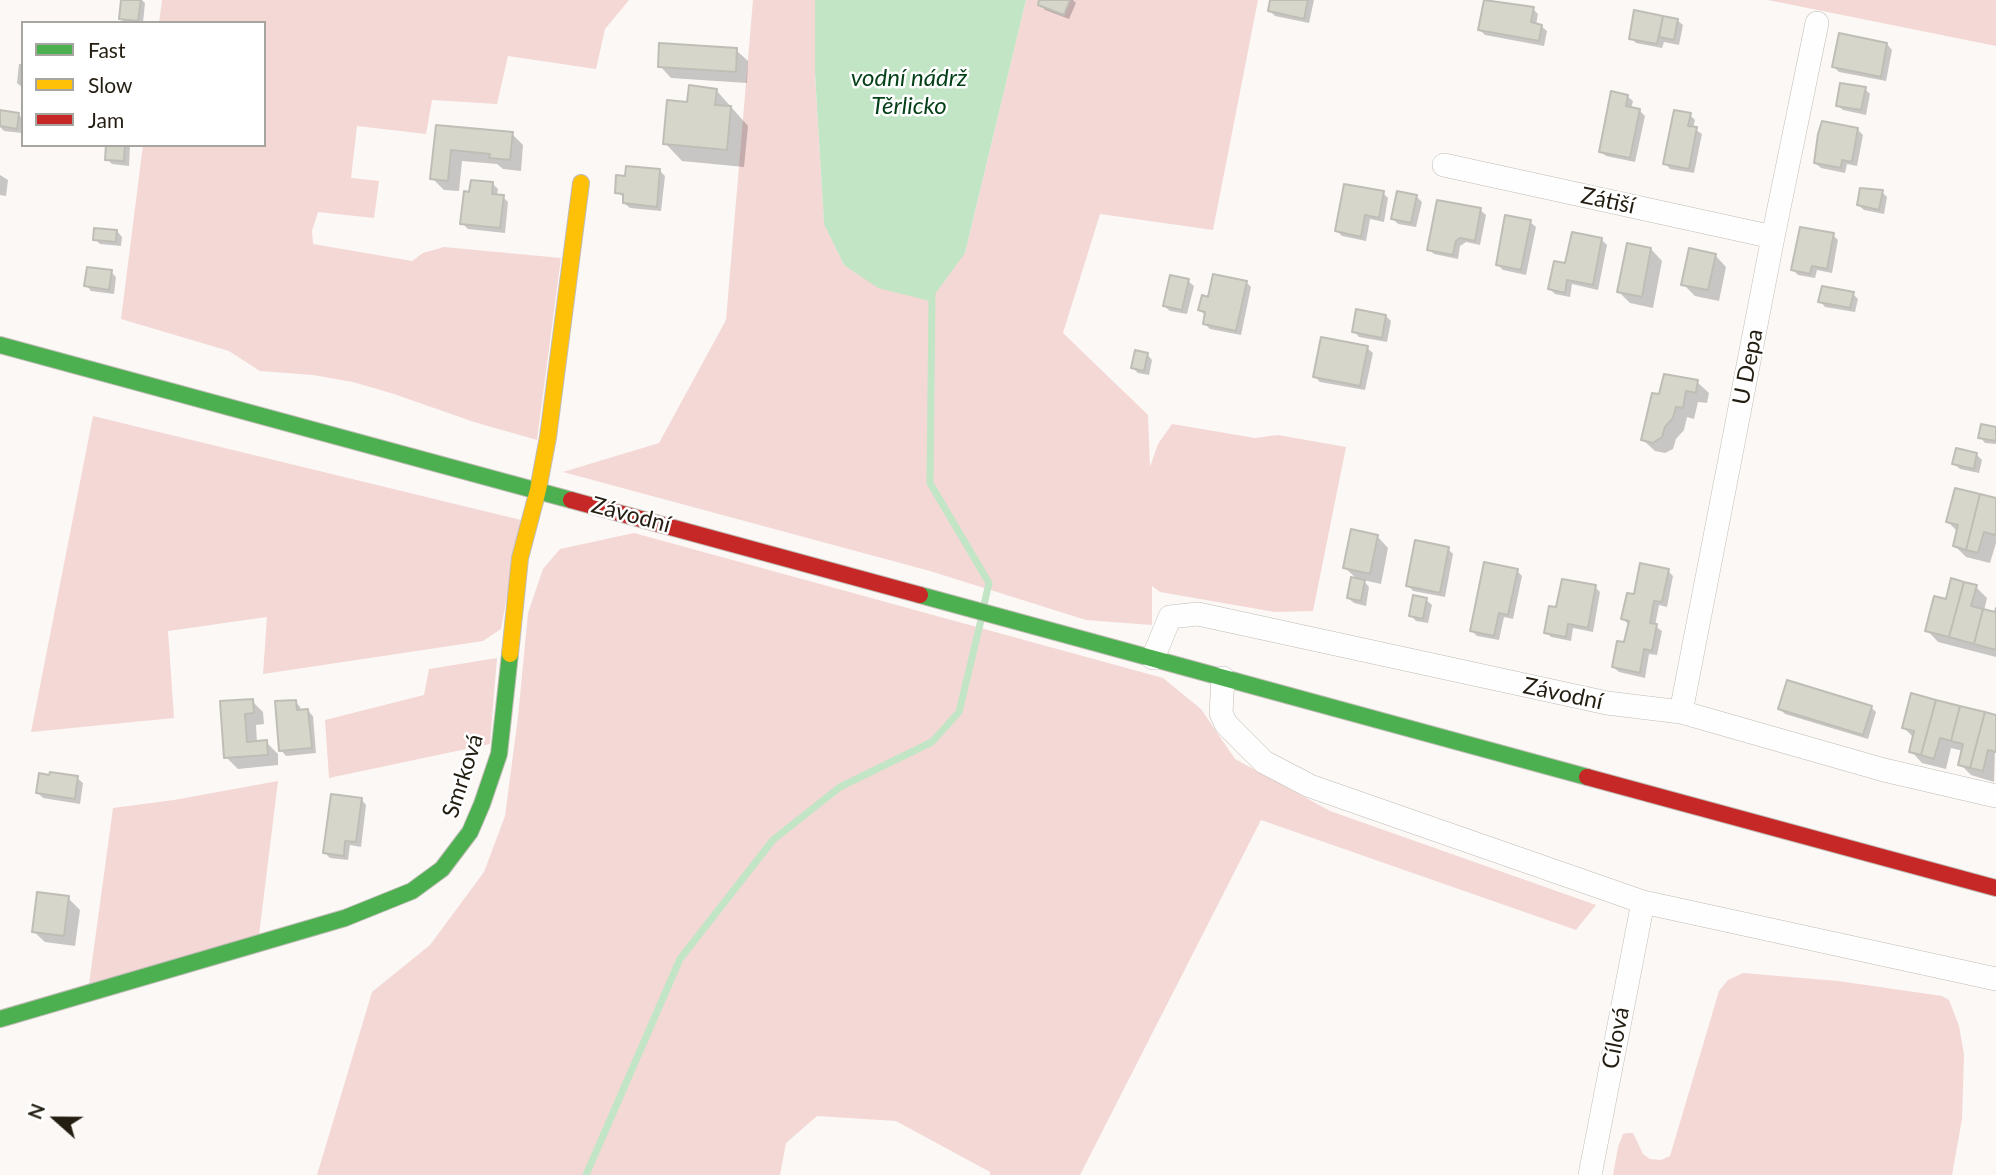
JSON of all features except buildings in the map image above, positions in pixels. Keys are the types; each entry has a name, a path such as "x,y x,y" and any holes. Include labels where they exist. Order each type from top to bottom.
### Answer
{"main road":[{"name":"Smrková","path":"0,1019 345,918 412,891 442,869 470,832 499,754 520,558 538,490 548,437 581,183"},
{"name":"Závodní","path":"0,345 1996,888"}],"street":[{"name":"U Depa","path":"1681,712 1817,23"},
{"name":"Zátiší","path":"1444,164 1773,237"},
{"name":"Závodní","path":"1153,658 1170,617 1198,614 1607,704 1681,712 1884,770 1996,796"},
{"path":"1223,678 1221,713 1226,724 1264,762 1310,786 1643,902 1996,979"},
{"name":"Cílová","path":"1590,1175 1643,902"}],"shaded area":[{"path":"162,0 629,0 605,29 596,69 508,56 497,104 432,100 426,134 357,126 351,178 379,181 374,218 318,212 312,231 313,244 412,261 423,253 444,247 561,258 537,440 353,382 313,375 260,371 229,351 121,319 143,147 266,147 266,21 159,21"},
{"path":"753,0 815,0 815,73 824,223 844,265 965,253 1026,0 1258,0 1213,230 1100,214 1063,333 1148,415 1150,467 1158,444 1172,424 1255,438 1278,435 1346,447 1313,611 1275,612 1160,592 1152,586 1152,625 1086,620 930,571 563,472 659,443 726,320"},
{"path":"1768,0 1996,0 1996,46"},
{"path":"93,416 521,520 501,629 483,641 263,674 267,617 168,631 174,718 31,732"},
{"path":"634,533 1163,678 1201,709 1235,759 1330,811 1596,905 1576,930 1261,820 1080,1175 990,1175 990,1172 896,1121 817,1116 786,1143 780,1175 317,1175 372,992 430,945 484,872 505,816 528,613 543,569 560,549"},
{"path":"497,658 490,744 329,778 325,720 424,695 429,669"},
{"path":"278,781 259,935 89,984 113,808"},
{"path":"1743,973 1838,981 1942,996 1949,1000 1959,1026 1964,1054 1962,1119 1952,1175 1613,1175 1623,1134 1633,1133 1643,1154 1650,1159 1661,1160 1670,1156 1719,991 1728,980"}],"water":[{"name":"vodní nádrž Těrlicko","path":"815,0 1026,0 965,253 930,301 878,288 844,265 824,224 815,73"}],"waterway":[{"path":"932,295 930,483 989,583 984,605"},
{"path":"586,1175 680,959 773,840 840,787 932,742 959,712 981,620"}],"traffic: fast":[{"path":"0,345 571,500"},
{"path":"920,595 1587,777"},
{"path":"0,1019 345,918 412,891 442,869 470,832 482,804 499,754 510,654"}],"traffic: slow":[{"path":"510,654 520,558 538,490 548,437 581,183"}],"traffic: jam":[{"path":"571,500 920,595"},
{"path":"1587,777 1996,888"}]}
